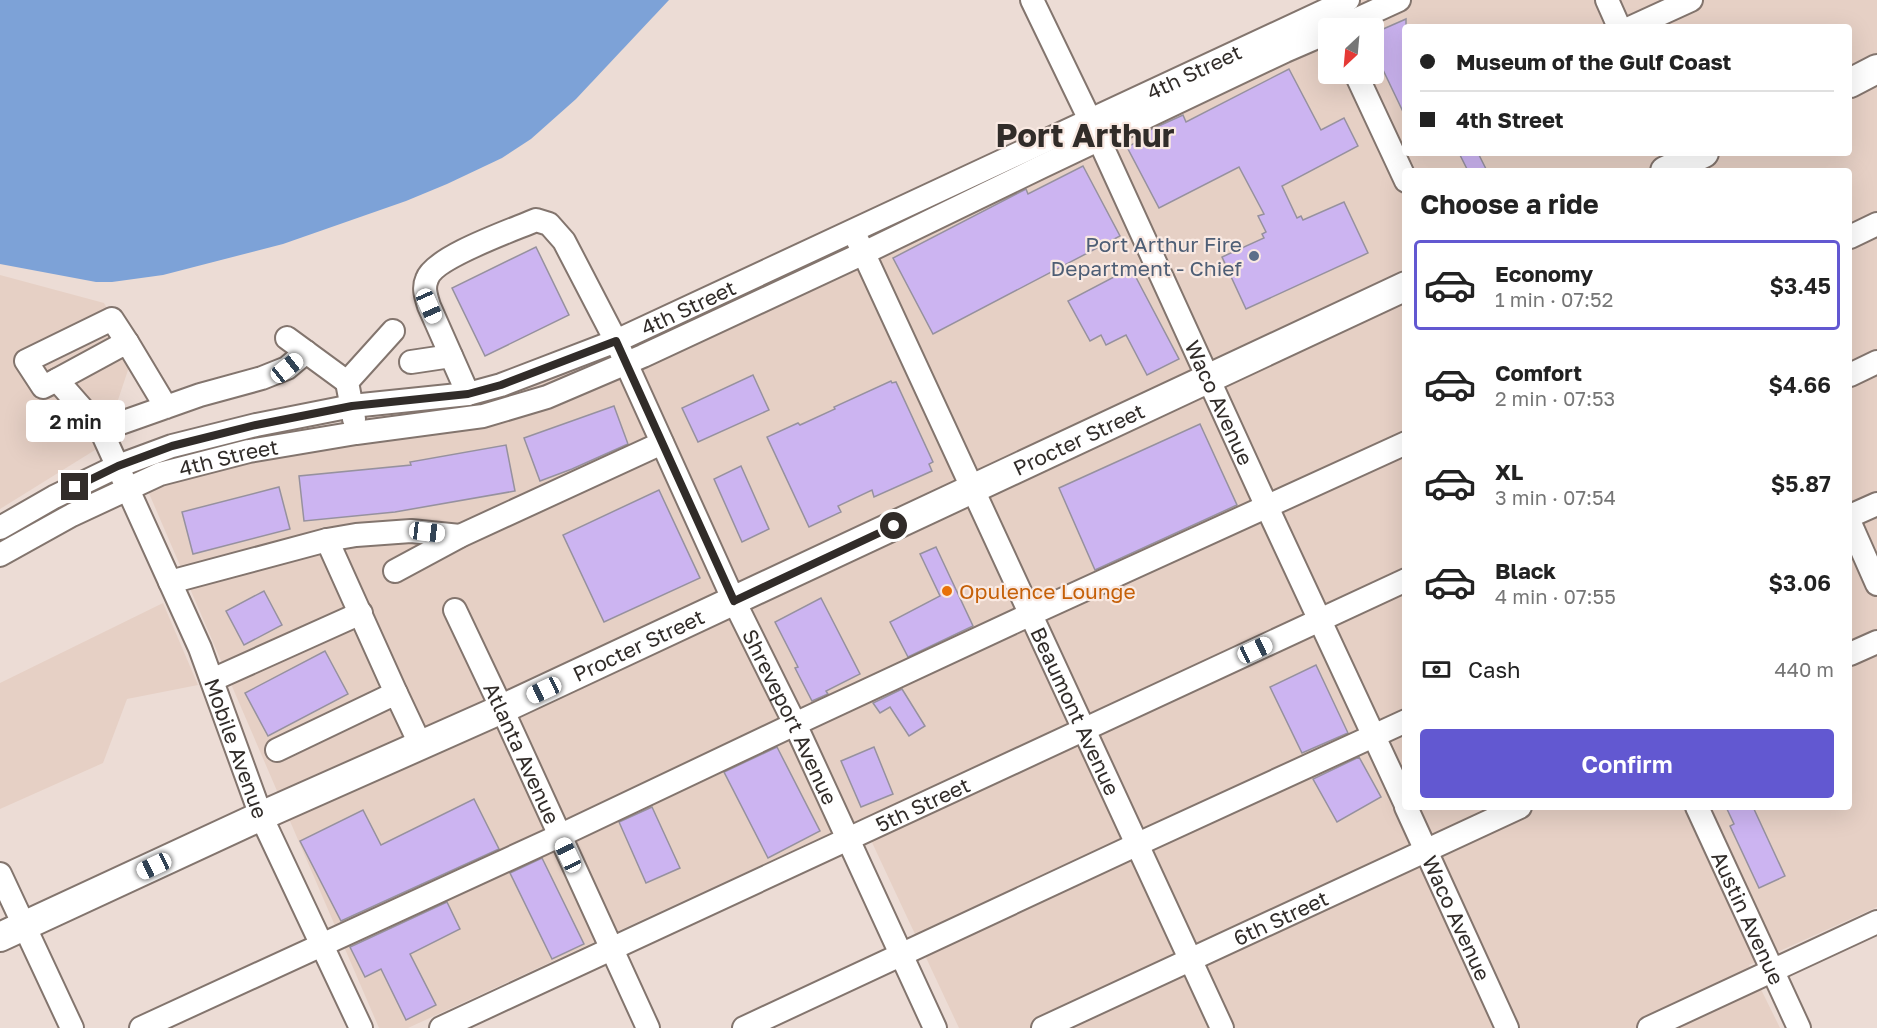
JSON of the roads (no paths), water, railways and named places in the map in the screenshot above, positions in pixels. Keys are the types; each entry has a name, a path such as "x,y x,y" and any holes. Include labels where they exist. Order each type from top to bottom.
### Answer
{"main road":[{"path":"1852,81 1877,69"},
{"name":"Procter Street","path":"13,931 261,816 502,709 1402,288"}],"street":[{"name":"Waco Avenue","path":"1032,0 1402,797"},
{"name":"4th Street","path":"1332,18 1348,0"},
{"name":"4th Street","path":"1337,18 1399,0"},
{"path":"1607,0 1618,24"},
{"path":"1639,24 1691,0"},
{"name":"4th Street","path":"0,528 54,497 118,466 182,444 256,425 352,406 468,394 501,385 616,341 854,231 1094,130 1318,26"},
{"path":"1362,84 1396,137 1403,168"},
{"name":"4th Street","path":"0,555 72,515 160,474 249,451 356,433 483,416 547,397 864,254 1094,130"},
{"name":"Shreveport Avenue","path":"468,394 429,306 424,291 427,276 451,256 536,220 549,224 564,241 616,341 734,601 795,724 935,1028"},
{"path":"1852,236 1877,224"},
{"name":"Beaumont Avenue","path":"854,231 1222,1028"},
{"path":"127,342 43,387 26,361 112,319 127,342 166,407"},
{"path":"347,381 393,331"},
{"path":"286,338 347,381 356,433"},
{"path":"101,430 200,395 262,378 287,368 306,352"},
{"path":"411,362 451,356"},
{"path":"1852,374 1877,362"},
{"name":"Mobile Avenue","path":"57,380 101,430 118,466 200,648 261,816 361,1028"},
{"path":"395,571 460,536 662,443"},
{"path":"141,1028 559,836 1031,614 1402,445"},
{"path":"1852,515 1877,504"},
{"path":"1852,528 1877,584"},
{"path":"170,582 327,540 356,535 411,531 460,536"},
{"path":"327,540 420,744"},
{"name":"5th Street","path":"441,1028 1402,582"},
{"name":"Atlanta Avenue","path":"455,610 648,1028"},
{"path":"212,680 361,613"},
{"path":"1852,653 1877,642"},
{"path":"277,750 396,693"},
{"path":"744,1028 1402,723"},
{"name":"Waco Avenue","path":"1408,810 1507,1028"},
{"name":"6th Street","path":"1043,1028 1513,810"},
{"name":"Austin Avenue","path":"1698,810 1799,1028"},
{"path":"0,874 13,931 72,1028"},
{"path":"1649,1028 1877,922"}],"water":[{"path":"0,0 669,0 576,99 531,139 502,158 406,201 283,244 163,275 96,282 0,264"}],"place":[{"name":"Port Arthur Fire Department - Chief","path":"1254,256"},
{"name":"Opulence Lounge","path":"947,591"}],"district":[{"name":"Port Arthur","path":"1085,134"}]}
